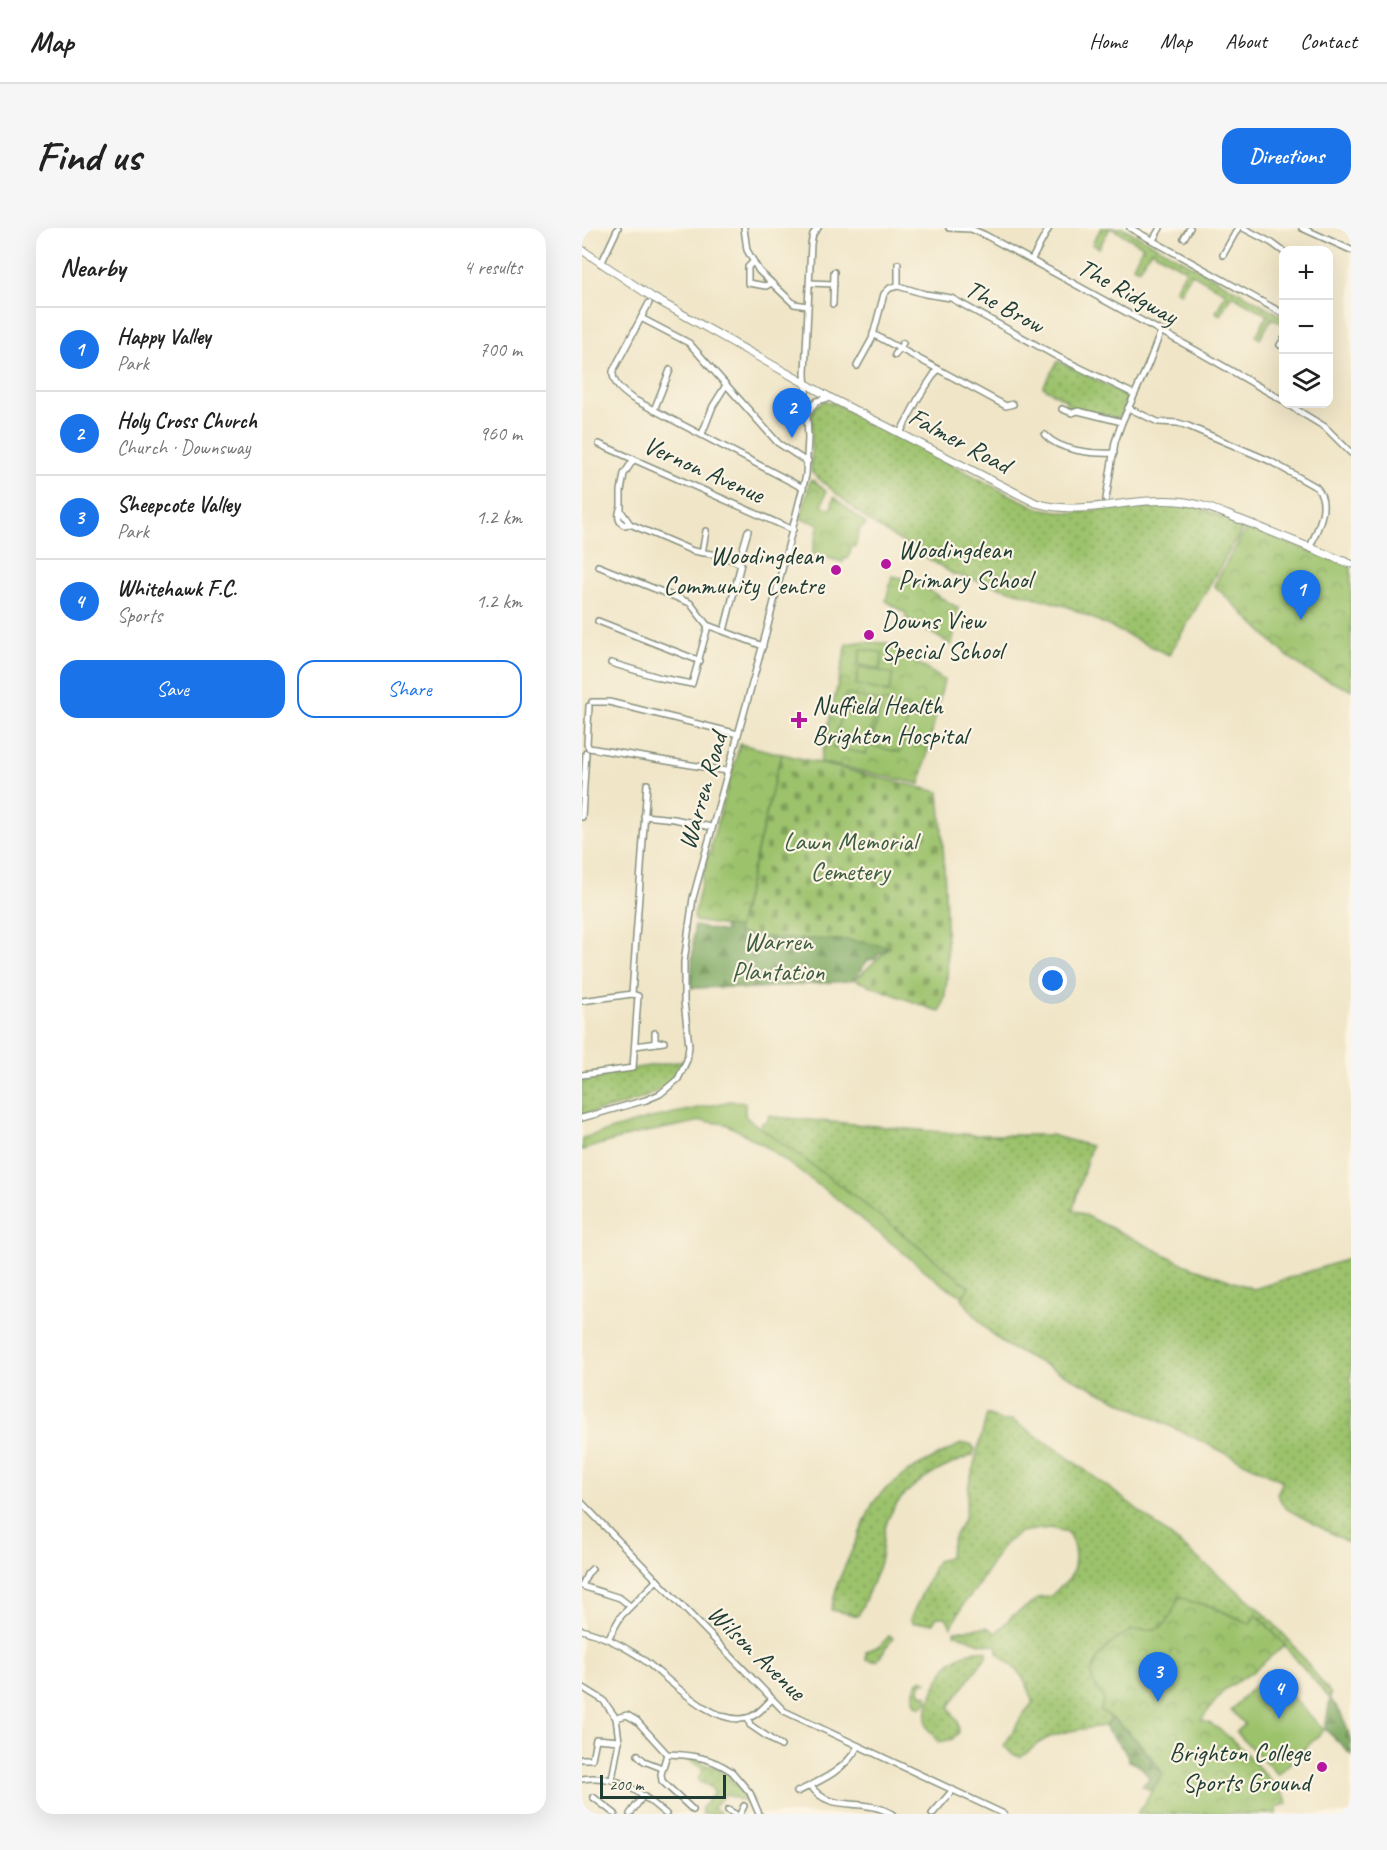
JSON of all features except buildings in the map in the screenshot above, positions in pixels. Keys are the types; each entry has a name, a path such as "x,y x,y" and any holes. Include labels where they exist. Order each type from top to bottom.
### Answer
{"main road":[{"name":"Falmer Road","path":"582,250 670,308 831,398 1018,495 1044,505 1075,510 1154,500 1186,502 1224,513 1351,564"}],"street":[{"path":"601,264 618,228"},
{"path":"744,228 746,246 753,262 794,304 808,306"},
{"name":"Warren Road","path":"582,1118 656,1096 675,1082 685,1067 689,1049 684,1001 686,938 695,890 763,646 808,461 805,382 808,306 811,240 818,228"},
{"name":"The Ridgway","path":"949,228 976,231 1161,331 1279,399"},
{"path":"1032,260 1049,228"},
{"path":"1130,228 1279,311"},
{"path":"1153,240 1160,228"},
{"path":"1184,235 1190,228"},
{"path":"1223,255 1238,228"},
{"path":"1243,228 1279,248"},
{"path":"1302,228 1351,250"},
{"path":"753,262 747,267 749,283 766,286 771,283"},
{"path":"857,366 863,360 873,334 884,294 890,288 897,286 898,264"},
{"path":"833,304 834,272"},
{"path":"810,284 834,284"},
{"name":"The Brow","path":"897,286 951,298 1058,357 1134,394"},
{"path":"649,303 614,369 613,378 616,384 630,398 803,488"},
{"path":"641,318 689,342 778,442 791,453 808,461"},
{"path":"1106,499 1122,422 1161,331"},
{"path":"873,334 1006,406 1014,404"},
{"path":"895,355 903,343"},
{"path":"654,410 670,370"},
{"path":"900,433 919,397 937,370"},
{"path":"702,435 713,406 726,385"},
{"path":"807,412 818,400 831,398"},
{"path":"1128,408 1153,420 1188,426 1261,456 1316,487 1322,494 1324,505 1310,548"},
{"name":"The Ridgway","path":"1295,408 1332,432 1351,453"},
{"path":"1062,409 1072,415 1078,411 1122,422"},
{"path":"1044,435 1075,450 1114,453"},
{"name":"Vernon Avenue","path":"599,444 793,530"},
{"path":"634,459 624,474 621,508 630,524 687,549 723,556 739,562"},
{"path":"702,553 706,531"},
{"path":"724,632 748,531"},
{"path":"598,566 690,604 708,626 763,646"},
{"path":"598,621 700,661"},
{"path":"610,663 660,678 692,684 708,626"},
{"path":"727,771 604,751 587,746 590,704 612,703 738,734"},
{"path":"582,817 586,753"},
{"path":"632,994 647,784"},
{"path":"644,816 674,819 711,827"},
{"path":"582,1001 632,994 638,996 633,1068 582,1075"},
{"path":"655,1043 656,1034"},
{"path":"634,1046 664,1042"},
{"name":"Wilson Avenue","path":"582,1503 772,1699 791,1715 1004,1814"},
{"path":"592,1569 586,1574 582,1586 620,1598 630,1606"},
{"path":"608,1639 617,1622 630,1606 657,1580"},
{"path":"582,1630 608,1639 637,1655 691,1699 707,1709 732,1718 748,1718 772,1699"},
{"path":"582,1687 603,1701 616,1718 619,1741 612,1779"},
{"path":"616,1718 631,1716 667,1754 698,1756 732,1772 736,1780 750,1793 759,1814"},
{"path":"748,1718 750,1725 777,1745"},
{"path":"588,1738 619,1741"},
{"path":"582,1759 592,1759 596,1739"},
{"path":"796,1793 840,1767 852,1756 858,1746"},
{"path":"667,1754 662,1768 662,1781 693,1810"},
{"path":"638,1765 640,1757 662,1768"},
{"path":"582,1779 612,1779 626,1784 666,1814"},
{"path":"811,1786 820,1800 837,1810"},
{"path":"933,1814 953,1790"},
{"path":"682,1798 687,1792"},
{"path":"630,1814 644,1796"},
{"path":"593,1797 601,1799 615,1814"},
{"path":"728,1810 737,1814 744,1806"},
{"path":"849,1811 869,1807 882,1809 892,1814"}],"green space":[{"path":"1101,228 1110,228 1099,248 1092,244"},
{"path":"1111,228 1124,228 1270,309 1279,315 1279,322 1272,318 1260,339 1256,336 1267,315 1232,295 1220,315 1216,312 1226,293 1191,273 1180,293 1175,290 1186,270 1151,250 1139,270 1133,266 1143,246"},
{"path":"1058,361 1131,397 1123,414 1117,418 1064,407 1067,401 1043,387"},
{"path":"825,401 834,403 1038,508 1071,513 1140,504 1178,503 1193,505 1244,526 1169,655 1069,607 953,574 870,522 811,472 812,412 817,405"},
{"path":"810,480 826,491 822,506 831,509 834,497 866,524 860,528 855,547 852,546 848,559 844,558 843,562 812,554 819,524 801,519"},
{"path":"1247,527 1351,567 1351,690 1311,673 1286,655 1214,585"},
{"path":"892,576 912,580 958,608 952,645 905,618 907,614 886,601"},
{"path":"886,643 944,680 920,784 820,762 847,644"},
{"path":"861,649 883,653 880,669 858,664"},
{"path":"859,667 893,674 889,692 856,685"},
{"path":"846,694 878,701 866,754 834,747"},
{"path":"882,701 910,708 900,752 871,746"},
{"path":"740,744 782,754 738,928 695,921 694,916 708,853 710,853"},
{"name":"Lawn Memorial Cemetery","path":"782,754 939,792 948,967 946,990 940,1012 855,980 890,947 848,940 775,938 737,933"},
{"name":"Warren Plantation","path":"742,916 751,936 757,936 763,928 887,945 887,947 875,959 868,960 854,979 849,981 744,989 734,987 691,988 694,926 726,932 722,921"},
{"path":"684,1061 677,1074 654,1093 626,1104 582,1115 582,1076"},
{"path":"731,1101 745,1103 747,1118 853,1195 969,1287 963,1296 943,1285 832,1195 762,1144 726,1124 701,1121 632,1135 582,1150 583,1138 647,1119"},
{"path":"769,1115 975,1135 1051,1135 1091,1146 1073,1209 1186,1265 1254,1289 1351,1258 1351,1544 1285,1508 1277,1494 1283,1481 1004,1344 984,1326 962,1298 969,1287 853,1195 760,1127 767,1121"},
{"path":"987,1414 1003,1421 1012,1420 1058,1450 1132,1505 1259,1608 1289,1640 1331,1694 1330,1699 1261,1618 1250,1624 1211,1606 1192,1602 1162,1626 1155,1629 1132,1631 1117,1638 1093,1682 1104,1698 1112,1717 1105,1726 1063,1733 1039,1743 1020,1757 1012,1754 1004,1746 1033,1702 1028,1686 1016,1669 997,1653 997,1646 980,1643 954,1633 987,1627 996,1633 1012,1616 1041,1597 1048,1597 1054,1593 1069,1579 1074,1568 1074,1549 1067,1532 1050,1528 1020,1532 1003,1545 951,1627 946,1617 937,1617 933,1623 913,1623 910,1619 937,1561 948,1558 954,1537 965,1517 969,1484"},
{"path":"961,1444 971,1444 975,1449 973,1455 920,1482 898,1502 890,1515 885,1529 879,1565 858,1616 831,1610 838,1582 873,1503 883,1491 909,1471"},
{"path":"1179,1596 1210,1606 1250,1624 1256,1614 1285,1645 1251,1673 1224,1690 1201,1720 1212,1724 1234,1742 1286,1798 1287,1804 1277,1807 1276,1814 1137,1814 1163,1774 1135,1739 1101,1711 1104,1698 1094,1683 1092,1671 1105,1650 1119,1638 1132,1631 1156,1629 1164,1625 1171,1616"},
{"path":"889,1636 893,1638 877,1661 866,1659 866,1651 880,1646"},
{"path":"976,1650 987,1651 987,1655 949,1707 958,1722 959,1732 953,1739 939,1742 927,1727 929,1702 951,1662"},
{"path":"1268,1672 1324,1730 1278,1775 1236,1732 1245,1724 1231,1710"},
{"path":"922,1679 927,1682 921,1684 919,1690 922,1694 927,1695 928,1702 921,1707 916,1705 914,1694 915,1687"},
{"path":"1330,1699 1346,1724 1351,1754 1325,1729"},
{"path":"1112,1717 1135,1739 1171,1784 1152,1792 1142,1785 1149,1779 1145,1772 1129,1761 1125,1751 1105,1726"},
{"path":"691,1757 714,1768 716,1764 720,1767 721,1773 726,1770 734,1778 732,1782 741,1784 739,1787 744,1794 747,1791 753,1801 751,1804 725,1794 713,1808 720,1812 719,1814 702,1814 701,1809 714,1793 710,1787 699,1782 698,1779 703,1770 690,1760"}],"place":[{"name":"Holy Cross Church","path":"792,438"},
{"name":"Woodingdean Primary School","path":"886,564"},
{"name":"Woodingdean Community Centre","path":"836,570"},
{"name":"Happy Valley","path":"1301,620"},
{"name":"Downs View Special School","path":"869,635"},
{"name":"Nuffield Health Brighton Hospital","path":"799,720"},
{"name":"Sheepcote Valley","path":"1158,1702"},
{"name":"Whitehawk F.C.","path":"1279,1719"},
{"name":"Brighton College Sports Ground","path":"1322,1767"}]}
